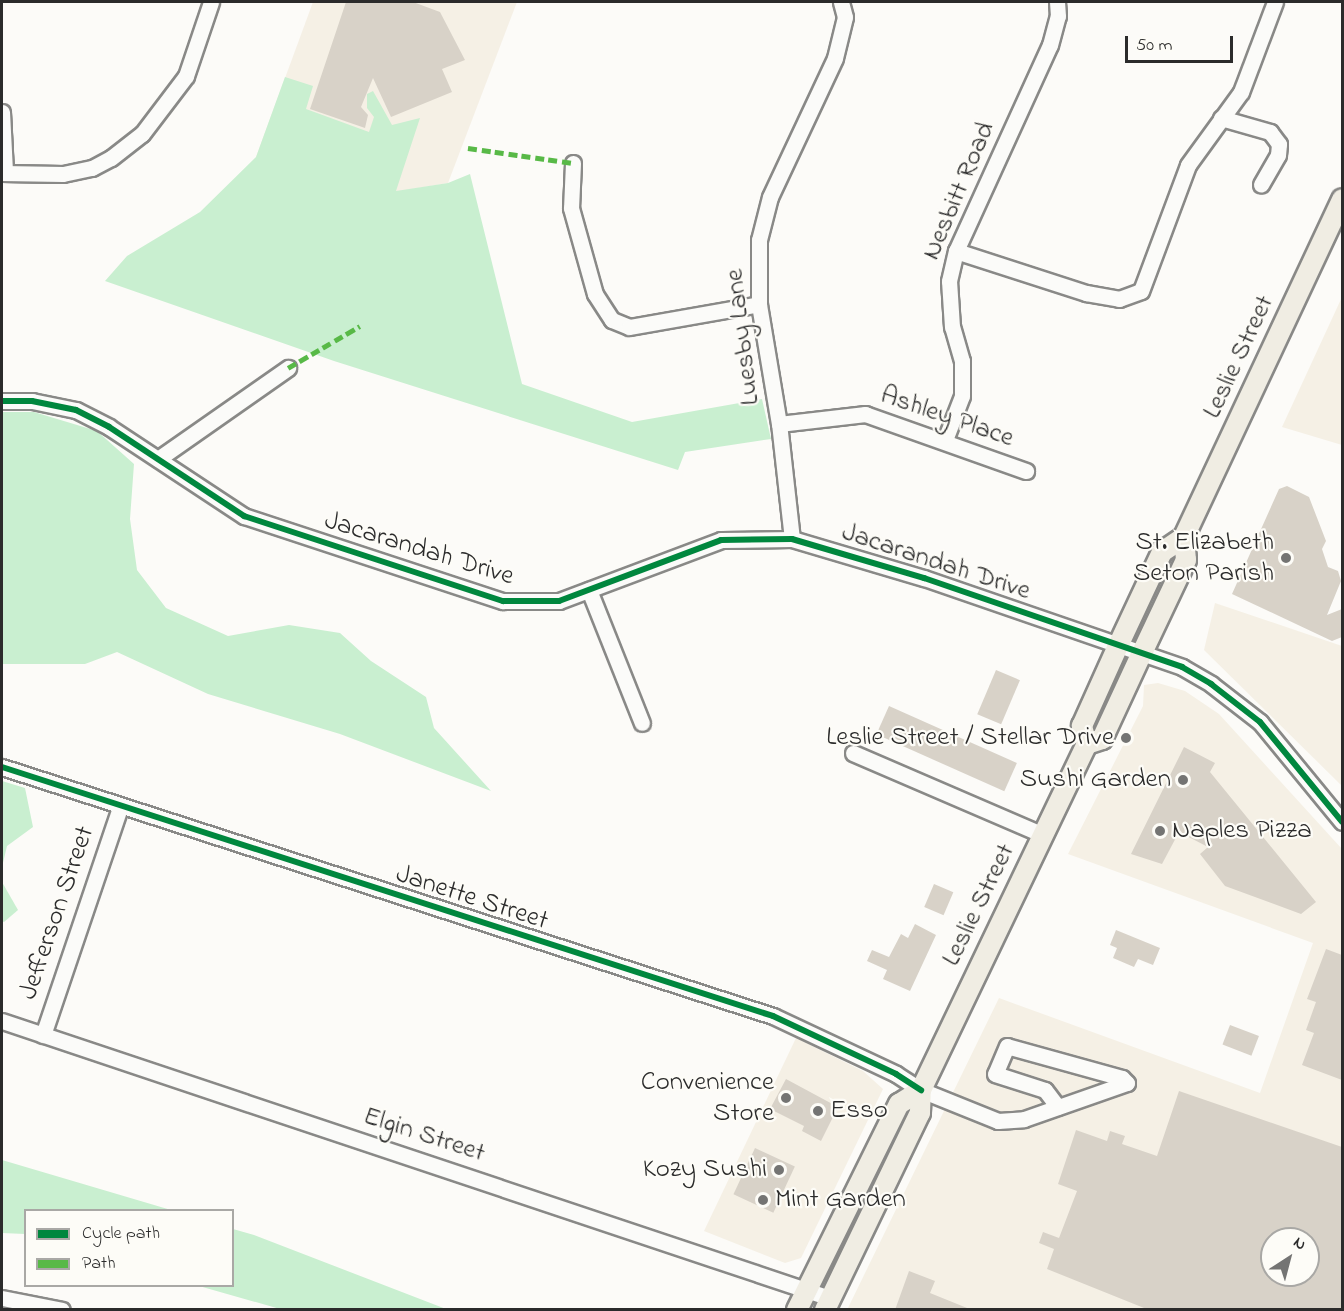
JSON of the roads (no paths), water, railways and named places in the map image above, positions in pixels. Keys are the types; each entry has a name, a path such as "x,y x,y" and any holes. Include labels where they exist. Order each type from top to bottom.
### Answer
{"main road":[{"name":"Leslie Street","path":"1087,744 1102,739 1186,560 1184,537 1342,199"},
{"name":"Leslie Street","path":"828,1304 920,1113 921,1090 1087,744 1082,726 1118,646 1162,552 1184,537"},
{"name":"Leslie Street","path":"797,1310 899,1104 921,1090"}],"street":[{"path":"2,112 3,172 63,174 92,168 111,159 142,134 186,76 211,2"},
{"name":"Luesby Lane","path":"792,539 779,424 759,304 759,240 770,197 835,58 845,16 841,2"},
{"name":"Nesbitt Road","path":"945,440 962,396 962,361 952,327 949,281 956,251 1050,45 1058,16 1057,2"},
{"path":"956,251 1086,293 1119,299 1141,291 1188,165 1241,92 1275,2"},
{"path":"1221,118 1270,132 1279,144 1278,155 1262,184"},
{"path":"573,163 571,208 595,294 612,320 629,327 759,304"},
{"path":"158,459 288,368"},
{"name":"Jacarandah Drive","path":"2,401 32,401 76,410 158,459 244,516 503,601 560,601 721,540 792,539 924,578 1182,668 1243,705 1342,822"},
{"name":"Ashley Place","path":"779,424 865,414 945,440 1026,471"},
{"path":"589,591 642,723"},
{"path":"853,753 1043,835"},
{"name":"Janette Street","path":"2,767 773,1016 888,1070 921,1090 998,1121 1024,1119 1125,1086 1126,1080 1007,1046 995,1074 1045,1090 1058,1107"},
{"name":"Jefferson Street","path":"43,1035 120,807"},
{"name":"Elgin Street","path":"2,1021 806,1290 828,1304"},
{"path":"2,1298 62,1310"}],"place":[{"name":"St. Elizabeth Seton Parish","path":"1286,558"},
{"name":"Leslie Street / Stellar Drive","path":"1126,738"},
{"name":"Sushi Garden","path":"1183,780"},
{"name":"Naples Pizza","path":"1160,831"},
{"name":"Convenience Store","path":"786,1098"},
{"name":"Esso","path":"818,1111"},
{"name":"Kozy Sushi","path":"779,1170"},
{"name":"Mint Garden","path":"763,1200"}]}
